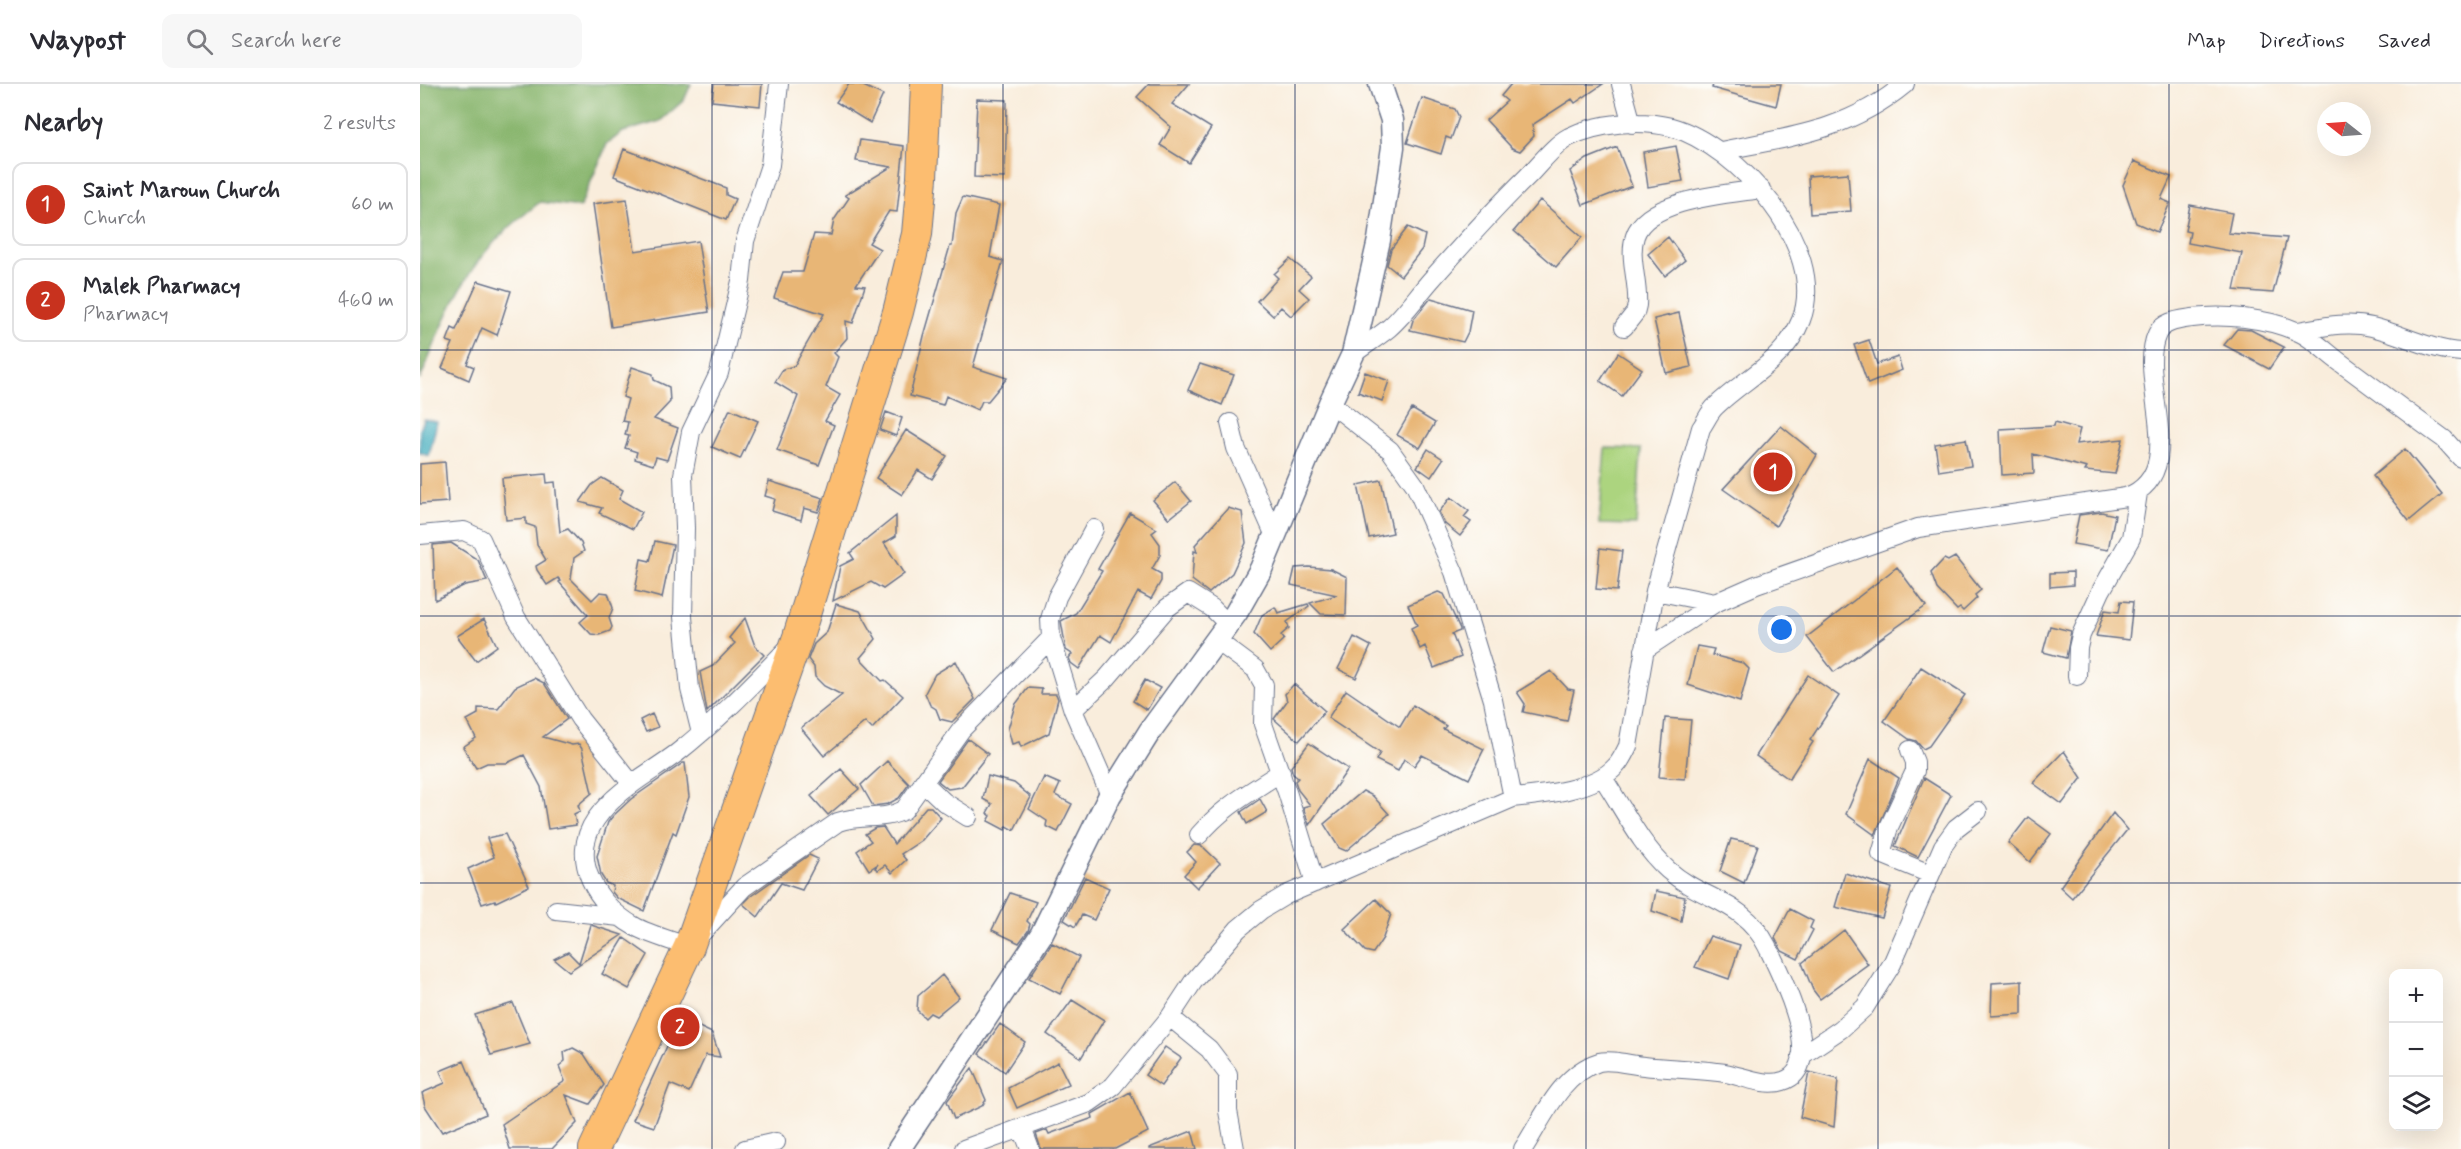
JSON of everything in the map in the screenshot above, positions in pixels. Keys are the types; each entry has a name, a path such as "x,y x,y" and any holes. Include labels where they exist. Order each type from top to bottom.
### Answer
{"highway":[{"path":"594,1149 689,947 798,637 898,312 914,246 922,178 926,84"}],"street":[{"path":"701,733 690,689 683,617 685,528 683,475 691,432 719,373 741,281 746,241 770,165 779,84"},
{"path":"899,1149 1041,935 1110,795 1177,691 1222,632 1261,569 1330,403 1353,354 1379,240 1393,147 1392,120 1380,84"},
{"path":"1621,84 1632,124"},
{"path":"1721,151 1787,140 1823,128 1880,102 1905,84"},
{"path":"964,1149 1089,1103 1113,1086 1170,1017 1192,982 1238,929 1286,894 1513,798 1552,794 1603,778 1617,766 1628,746 1655,591 1701,428 1715,407 1772,363 1801,319 1805,300 1804,270 1796,245 1781,217 1761,189 1721,151 1673,127 1653,123 1592,128 1566,138 1485,220 1405,312 1389,328 1353,354"},
{"path":"1624,327 1635,313 1637,305 1635,237 1642,223 1660,211 1695,199 1761,189"},
{"path":"2078,676 2078,648 2081,635 2101,591 2131,538 2138,492 2152,474 2157,460 2160,425 2152,350 2157,332 2167,323 2208,316 2257,320 2298,331 2444,439 2461,458"},
{"path":"2298,331 2354,324 2371,327 2429,347 2461,352"},
{"path":"1330,403 1390,450 1415,485 1454,572 1493,700 1513,798"},
{"path":"1230,423 1236,448 1275,536"},
{"path":"1644,650 1715,603 1831,557 1918,528 2117,498 2138,492"},
{"path":"1094,529 1057,597 1050,619 1051,638 1073,710 1110,795"},
{"path":"420,535 464,531 481,539 516,617 580,719 631,783"},
{"path":"1655,591 1715,603"},
{"path":"1073,710 1107,678 1167,609 1188,593 1212,608 1222,632 1255,669 1264,685 1263,724 1281,772 1315,883"},
{"path":"798,637 701,733 677,753 631,783 595,820 584,850 588,879 611,909 636,927 689,947 744,887 838,822 849,818 893,816 904,810 961,730 1051,638"},
{"path":"1910,750 1915,762 1915,771 1886,836 1881,854 1930,874"},
{"path":"1199,835 1219,812 1281,772"},
{"path":"1523,1149 1571,1077 1601,1061 1724,1073 1770,1083 1784,1081 1796,1071 1801,1056 1803,1044 1796,1013 1779,971 1756,928 1738,911 1685,883 1667,869 1643,840 1603,778"},
{"path":"923,782 944,802 968,817"},
{"path":"1801,1056 1841,1029 1865,1007 1892,964 1943,846 1956,828 1978,811"},
{"path":"556,910 620,917"},
{"path":"1170,1017 1209,1049 1228,1074 1228,1111 1235,1149"},
{"path":"1022,1128 1030,1149"},
{"path":"745,1149 776,1142"}],"green space":[{"path":"420,84 691,84 684,100 660,121 623,132 607,144 580,207 540,202 498,238 477,263 460,290 420,380"},
{"path":"1605,448 1641,449 1636,525 1599,524"}],"water":[{"path":"424,419 437,422 429,456 420,453 420,431"}],"building":[{"path":"714,84 762,84 760,106 712,101"},
{"path":"849,84 859,84 883,95 870,123 836,102"},
{"path":"1149,84 1189,84 1172,104 1211,128 1189,163 1160,145 1171,127 1137,97"},
{"path":"1511,84 1603,84 1575,103 1572,99 1532,125 1534,136 1520,151 1512,148 1486,120 1507,101 1501,96"},
{"path":"1713,84 1781,84 1776,106 1712,88"},
{"path":"1422,98 1455,109 1459,117 1451,139 1446,137 1441,154 1407,143"},
{"path":"977,99 1007,100 1005,178 974,177"},
{"path":"860,140 904,146 897,212 889,211 869,243 880,249 856,285 865,286 853,323 846,321 847,338 834,353 838,357 826,387 840,395 825,421 834,425 819,465 777,450 798,396 775,382 783,369 794,366 824,314 774,298 783,272 803,272 814,234 831,235 834,220 849,198 845,195 891,167 856,161"},
{"path":"1676,146 1683,181 1648,187 1643,152"},
{"path":"1617,147 1632,186 1583,205 1570,171 1587,159"},
{"path":"624,149 726,188 726,195 735,199 726,220 614,176"},
{"path":"2134,161 2171,177 2161,199 2170,203 2157,232 2136,223 2123,185"},
{"path":"1848,173 1851,211 1810,214 1808,176"},
{"path":"963,197 999,205 990,257 1003,261 973,367 1007,378 988,401 982,401 978,410 946,396 943,405 910,396 924,336 950,246 952,246 956,213"},
{"path":"627,199 635,251 698,241 709,312 611,327 593,204"},
{"path":"1540,200 1582,237 1556,267 1514,231"},
{"path":"2190,205 2232,213 2228,233 2287,238 2273,293 2234,290 2242,253 2188,243 2190,232 2185,231"},
{"path":"1408,227 1425,235 1422,249 1401,276 1387,265 1391,249"},
{"path":"1668,237 1685,260 1665,276 1648,254"},
{"path":"1290,259 1311,276 1299,289 1309,298 1291,316 1281,307 1273,316 1257,301 1278,278 1274,274"},
{"path":"478,281 511,291 497,335 482,328 467,364 474,367 469,380 442,368 453,343 447,341 452,328 456,330"},
{"path":"1431,298 1472,310 1468,332 1463,342 1410,330 1413,320"},
{"path":"1679,313 1691,367 1666,373 1654,319"},
{"path":"2237,329 2251,330 2284,347 2269,369 2224,345"},
{"path":"1869,340 1877,364 1898,357 1902,370 1868,384 1854,345"},
{"path":"1618,353 1642,369 1622,396 1600,381"},
{"path":"1200,364 1234,375 1222,405 1188,390"},
{"path":"632,367 653,374 654,380 669,387 670,402 654,419 678,428 667,460 656,457 653,465 635,459 637,452 625,448 629,436 625,435 628,422 622,421 628,399 623,397"},
{"path":"1365,372 1389,381 1382,401 1358,392"},
{"path":"730,409 758,421 740,459 712,447"},
{"path":"1412,409 1435,423 1420,448 1397,435"},
{"path":"886,412 902,418 896,436 880,430"},
{"path":"2055,422 2080,429 2076,444 2123,439 2115,474 2085,471 2087,468 2033,454 2034,473 2002,475 2000,429 2054,426"},
{"path":"1781,426 1817,455 1776,526 1723,489"},
{"path":"906,430 947,456 932,479 918,470 902,495 876,478"},
{"path":"1966,439 1971,466 1939,471 1935,444"},
{"path":"1428,449 1443,459 1431,477 1417,467"},
{"path":"2405,449 2442,494 2409,521 2373,476"},
{"path":"445,462 448,502 420,504 420,464"},
{"path":"546,474 547,483 555,482 560,532 568,529 581,543 584,551 574,558 571,579 592,600 600,592 608,593 613,608 609,618 612,627 610,631 599,635 591,634 580,622 588,615 559,582 561,581 558,578 547,585 536,566 546,560 537,545 535,527 526,524 526,518 506,520 502,478"},
{"path":"602,478 623,490 619,499 642,512 633,529 599,513 602,508 580,502 592,485"},
{"path":"1381,480 1393,533 1369,538 1358,485"},
{"path":"769,481 823,498 818,512 804,508 801,520 772,511 775,499 765,496"},
{"path":"1175,482 1191,501 1169,519 1153,500"},
{"path":"1451,497 1469,511 1464,517 1471,522 1460,536 1445,524 1439,512"},
{"path":"1228,508 1242,512 1246,543 1232,573 1209,593 1192,580 1194,551 1197,552 1195,545"},
{"path":"2101,512 2115,515 2108,550 2073,544 2079,515"},
{"path":"1130,513 1157,529 1152,533 1160,544 1160,555 1152,569 1161,574 1161,581 1151,599 1138,592 1111,642 1100,635 1079,669 1071,663 1069,658 1072,654 1066,650 1061,621 1076,613 1102,571 1098,569"},
{"path":"896,516 896,536 884,543 904,574 883,589 871,582 833,601 840,566 854,559 850,553"},
{"path":"655,541 673,545 662,598 635,591 641,559 650,561"},
{"path":"451,543 478,560 487,581 465,585 435,600 433,545"},
{"path":"1600,548 1622,551 1617,591 1596,589"},
{"path":"1955,557 1981,590 1975,595 1977,598 1963,611 1960,608 1957,610 1937,589 1931,573 1944,559 1948,561"},
{"path":"1897,567 1926,606 1834,672 1807,637"},
{"path":"1295,568 1331,569 1347,577 1346,615 1321,614 1310,603 1337,595 1291,585"},
{"path":"2073,572 2073,585 2050,587 2050,573"},
{"path":"1438,592 1444,594 1460,629 1452,634 1461,657 1434,668 1425,646 1420,649 1411,628 1417,625 1408,605"},
{"path":"2121,601 2133,602 2129,640 2096,636 2105,610 2119,612"},
{"path":"836,604 860,611 876,639 860,658 882,681 885,680 903,696 872,729 865,722 824,756 801,728 842,695 824,686 815,677 814,667 808,659 814,644 827,632"},
{"path":"1308,604 1309,606 1287,622 1289,628 1281,635 1284,639 1270,652 1254,634 1262,615 1275,607 1278,613"},
{"path":"745,618 755,646 764,655 707,712 700,672 713,666 735,643 729,638"},
{"path":"484,619 497,646 476,661 457,636"},
{"path":"2050,626 2071,631 2066,658 2043,652"},
{"path":"1354,637 1371,646 1356,678 1338,669"},
{"path":"1697,646 1714,649 1712,655 1743,663 1749,669 1740,702 1688,685"},
{"path":"956,661 975,699 952,722 940,719 925,693 935,674"},
{"path":"1921,667 1965,695 1929,746 1923,749 1916,741 1909,739 1884,721"},
{"path":"1551,671 1568,689 1574,690 1567,721 1523,712 1525,704 1517,692"},
{"path":"1808,675 1839,696 1810,740 1813,742 1789,779 1756,756"},
{"path":"534,678 544,683 567,719 543,737 572,745 579,744 582,749 592,793 578,805 580,811 574,814 576,825 548,829 541,787 524,755 507,763 487,763 476,768 463,747 476,738 467,720 478,714 478,708 498,709 515,687"},
{"path":"1145,680 1160,688 1147,710 1133,701"},
{"path":"1294,684 1325,711 1299,741 1274,719 1287,701 1285,694"},
{"path":"1028,688 1042,689 1041,694 1056,694 1058,699 1049,733 1021,747 1019,742 1012,744 1008,729 1015,705"},
{"path":"1346,690 1400,727 1413,705 1446,726 1443,729 1484,749 1469,779 1422,755 1414,766 1404,759 1398,771 1376,760 1380,753 1328,718"},
{"path":"652,714 658,727 646,732 640,720"},
{"path":"1665,718 1691,720 1685,779 1659,777"},
{"path":"968,739 988,754 962,787 948,789 938,781"},
{"path":"1309,743 1348,769 1309,825 1303,807 1310,805 1298,790 1295,781 1298,778 1293,774 1291,767"},
{"path":"2064,751 2082,778 2062,804 2033,783"},
{"path":"1870,759 1899,778 1875,835 1846,814"},
{"path":"887,761 909,784 899,798 888,804 873,806 861,785"},
{"path":"685,763 689,797 676,834 673,832 644,911 617,898 612,892 613,886 606,883 601,875 597,856 608,822 613,816 631,799"},
{"path":"841,769 859,789 828,815 811,796"},
{"path":"988,776 1014,783 1031,797 1014,830 1007,826 1005,830 988,821 991,816 987,813 992,804 983,799"},
{"path":"1044,777 1060,784 1055,795 1072,804 1058,832 1046,826 1047,821 1029,809"},
{"path":"1924,778 1951,795 1918,857 1895,846"},
{"path":"1363,791 1373,796 1389,814 1346,851 1339,848 1324,824"},
{"path":"1260,799 1267,812 1247,824 1241,812"},
{"path":"926,807 931,807 941,818 922,840 901,854 906,860 892,873 885,865 878,870 875,868 878,864 869,870 857,851 871,841 865,834 875,828 883,827 894,844"},
{"path":"2113,813 2127,830 2072,898 2060,887"},
{"path":"2028,817 2051,834 2030,862 2008,843"},
{"path":"505,834 529,886 496,902 495,900 482,904 468,869 494,857 487,838"},
{"path":"1731,839 1758,845 1744,883 1720,871"},
{"path":"1194,845 1202,846 1220,863 1197,888 1184,875 1196,862 1187,852"},
{"path":"809,855 818,859 802,890 781,883 758,917 743,904 751,896"},
{"path":"1845,873 1891,888 1882,918 1835,907"},
{"path":"1085,877 1109,888 1094,920 1082,915 1075,927 1064,920"},
{"path":"1656,891 1685,897 1681,921 1652,911"},
{"path":"1010,893 1036,902 1027,921 1030,924 1028,931 1019,943 992,930"},
{"path":"1376,899 1391,914 1383,938 1373,953 1365,951 1344,929"},
{"path":"1790,909 1813,921 1810,928 1813,930 1798,959 1782,951 1775,938"},
{"path":"591,925 622,935 569,971 554,959 568,952 579,963"},
{"path":"1844,930 1868,964 1820,999 1813,990 1802,963"},
{"path":"1710,936 1740,945 1729,979 1695,967"},
{"path":"624,938 648,955 629,989 602,974"},
{"path":"1052,943 1079,957 1060,994 1029,978"},
{"path":"942,975 959,997 936,1016 930,1013 925,1018 917,1010 918,996"},
{"path":"2022,981 2022,1014 1991,1016 1992,983"},
{"path":"1072,1000 1104,1020 1081,1058 1047,1034"},
{"path":"513,1003 530,1044 491,1055 475,1015"},
{"path":"680,1018 712,1033 720,1057 706,1055 689,1092 670,1084 654,1127 633,1120"},
{"path":"1000,1024 1025,1042 1005,1072 979,1054"},
{"path":"1165,1047 1181,1058 1161,1086 1145,1075"},
{"path":"573,1048 584,1054 604,1085 590,1104 566,1095 577,1123 552,1149 510,1149 502,1124 565,1081 559,1066 565,1061 564,1052"},
{"path":"464,1061 486,1114 442,1132 425,1106 422,1093 445,1083 440,1071"},
{"path":"1058,1062 1069,1084 1017,1108 1008,1088"},
{"path":"972,1068 986,1100 982,1106 954,1119 947,1101"},
{"path":"1809,1072 1838,1079 1834,1127 1800,1117"},
{"path":"1130,1092 1148,1132 1115,1149 1041,1149 1036,1134 1047,1130 1049,1134 1093,1118 1092,1114"},
{"path":"1192,1131 1197,1149 1149,1149 1149,1148"}],"place":[{"name":"Saint Maroun Church","path":"1773,472"},
{"name":"Malek Pharmacy","path":"680,1027"}]}
